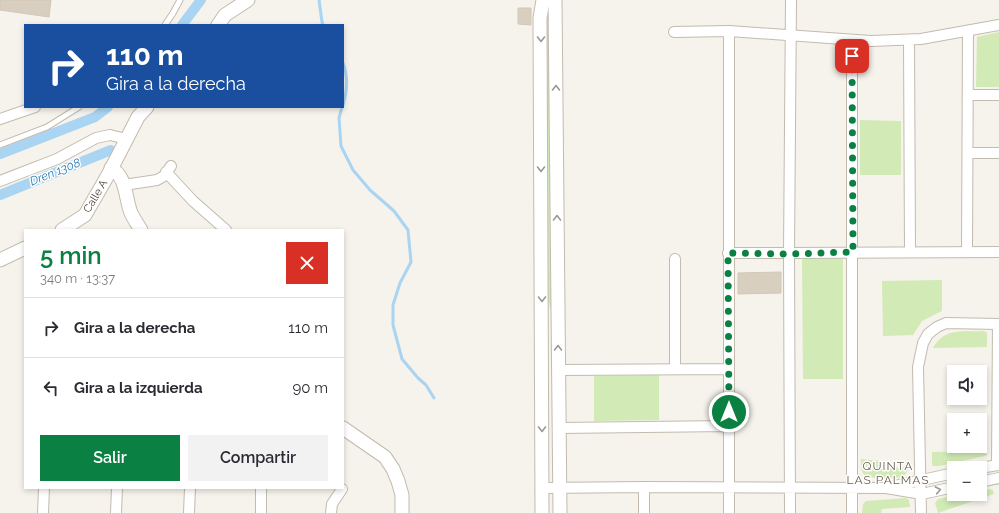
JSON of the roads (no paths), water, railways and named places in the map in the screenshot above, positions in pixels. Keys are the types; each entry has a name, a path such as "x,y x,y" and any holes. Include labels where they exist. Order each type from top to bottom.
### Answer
{"street":[{"path":"219,24 225,16 248,0"},
{"path":"542,513 540,18 543,0"},
{"path":"555,0 560,513"},
{"path":"790,513 789,254 791,0"},
{"path":"674,32 729,30 852,40 909,40 968,32 999,25"},
{"path":"729,30 729,513"},
{"path":"967,251 968,32"},
{"path":"852,40 852,513"},
{"path":"909,40 910,252"},
{"path":"968,95 999,95"},
{"path":"0,118 31,108"},
{"name":"Calle A","path":"64,229 85,215 110,172 138,117 146,108"},
{"path":"0,181 57,159 96,138 110,135 126,139"},
{"path":"968,153 999,153"},
{"path":"124,185 157,180 164,176 169,169 193,201 225,229"},
{"path":"110,172 118,172 123,180 132,214 140,229"},
{"path":"0,260 24,248"},
{"path":"728,253 789,254 853,252 999,252"},
{"path":"675,369 676,259"},
{"path":"922,513 918,367 923,343 928,334 937,327 946,323 998,324 998,465 987,467"},
{"path":"558,370 729,369"},
{"path":"559,428 729,426"},
{"path":"344,429 386,457 393,469 402,495 402,513"},
{"path":"886,488 947,474"},
{"path":"987,481 999,478"},
{"path":"644,487 644,513"},
{"path":"542,488 886,488 922,494 947,489"},
{"path":"43,513 44,489"},
{"path":"116,513 117,489"},
{"path":"189,513 190,489"},
{"path":"261,489 261,513"},
{"path":"331,513 332,504 342,489"},
{"path":"922,494 927,513"}],"lane":[{"path":"166,24 180,0"},
{"path":"0,145 47,127 77,108"}],"waterway":[{"path":"183,24 201,0"},
{"path":"319,0 323,24"},
{"path":"344,66 346,73 344,100"},
{"path":"0,154 95,117 107,108"},
{"path":"342,108 339,118 341,146 353,170 370,190 394,211 408,230 411,262 400,283 393,305 393,325 402,359 426,385 434,398"},
{"name":"Dren 1308","path":"0,195 111,150"}],"district":[{"name":"QUINTA LAS PALMAS","path":"888,473"}]}
